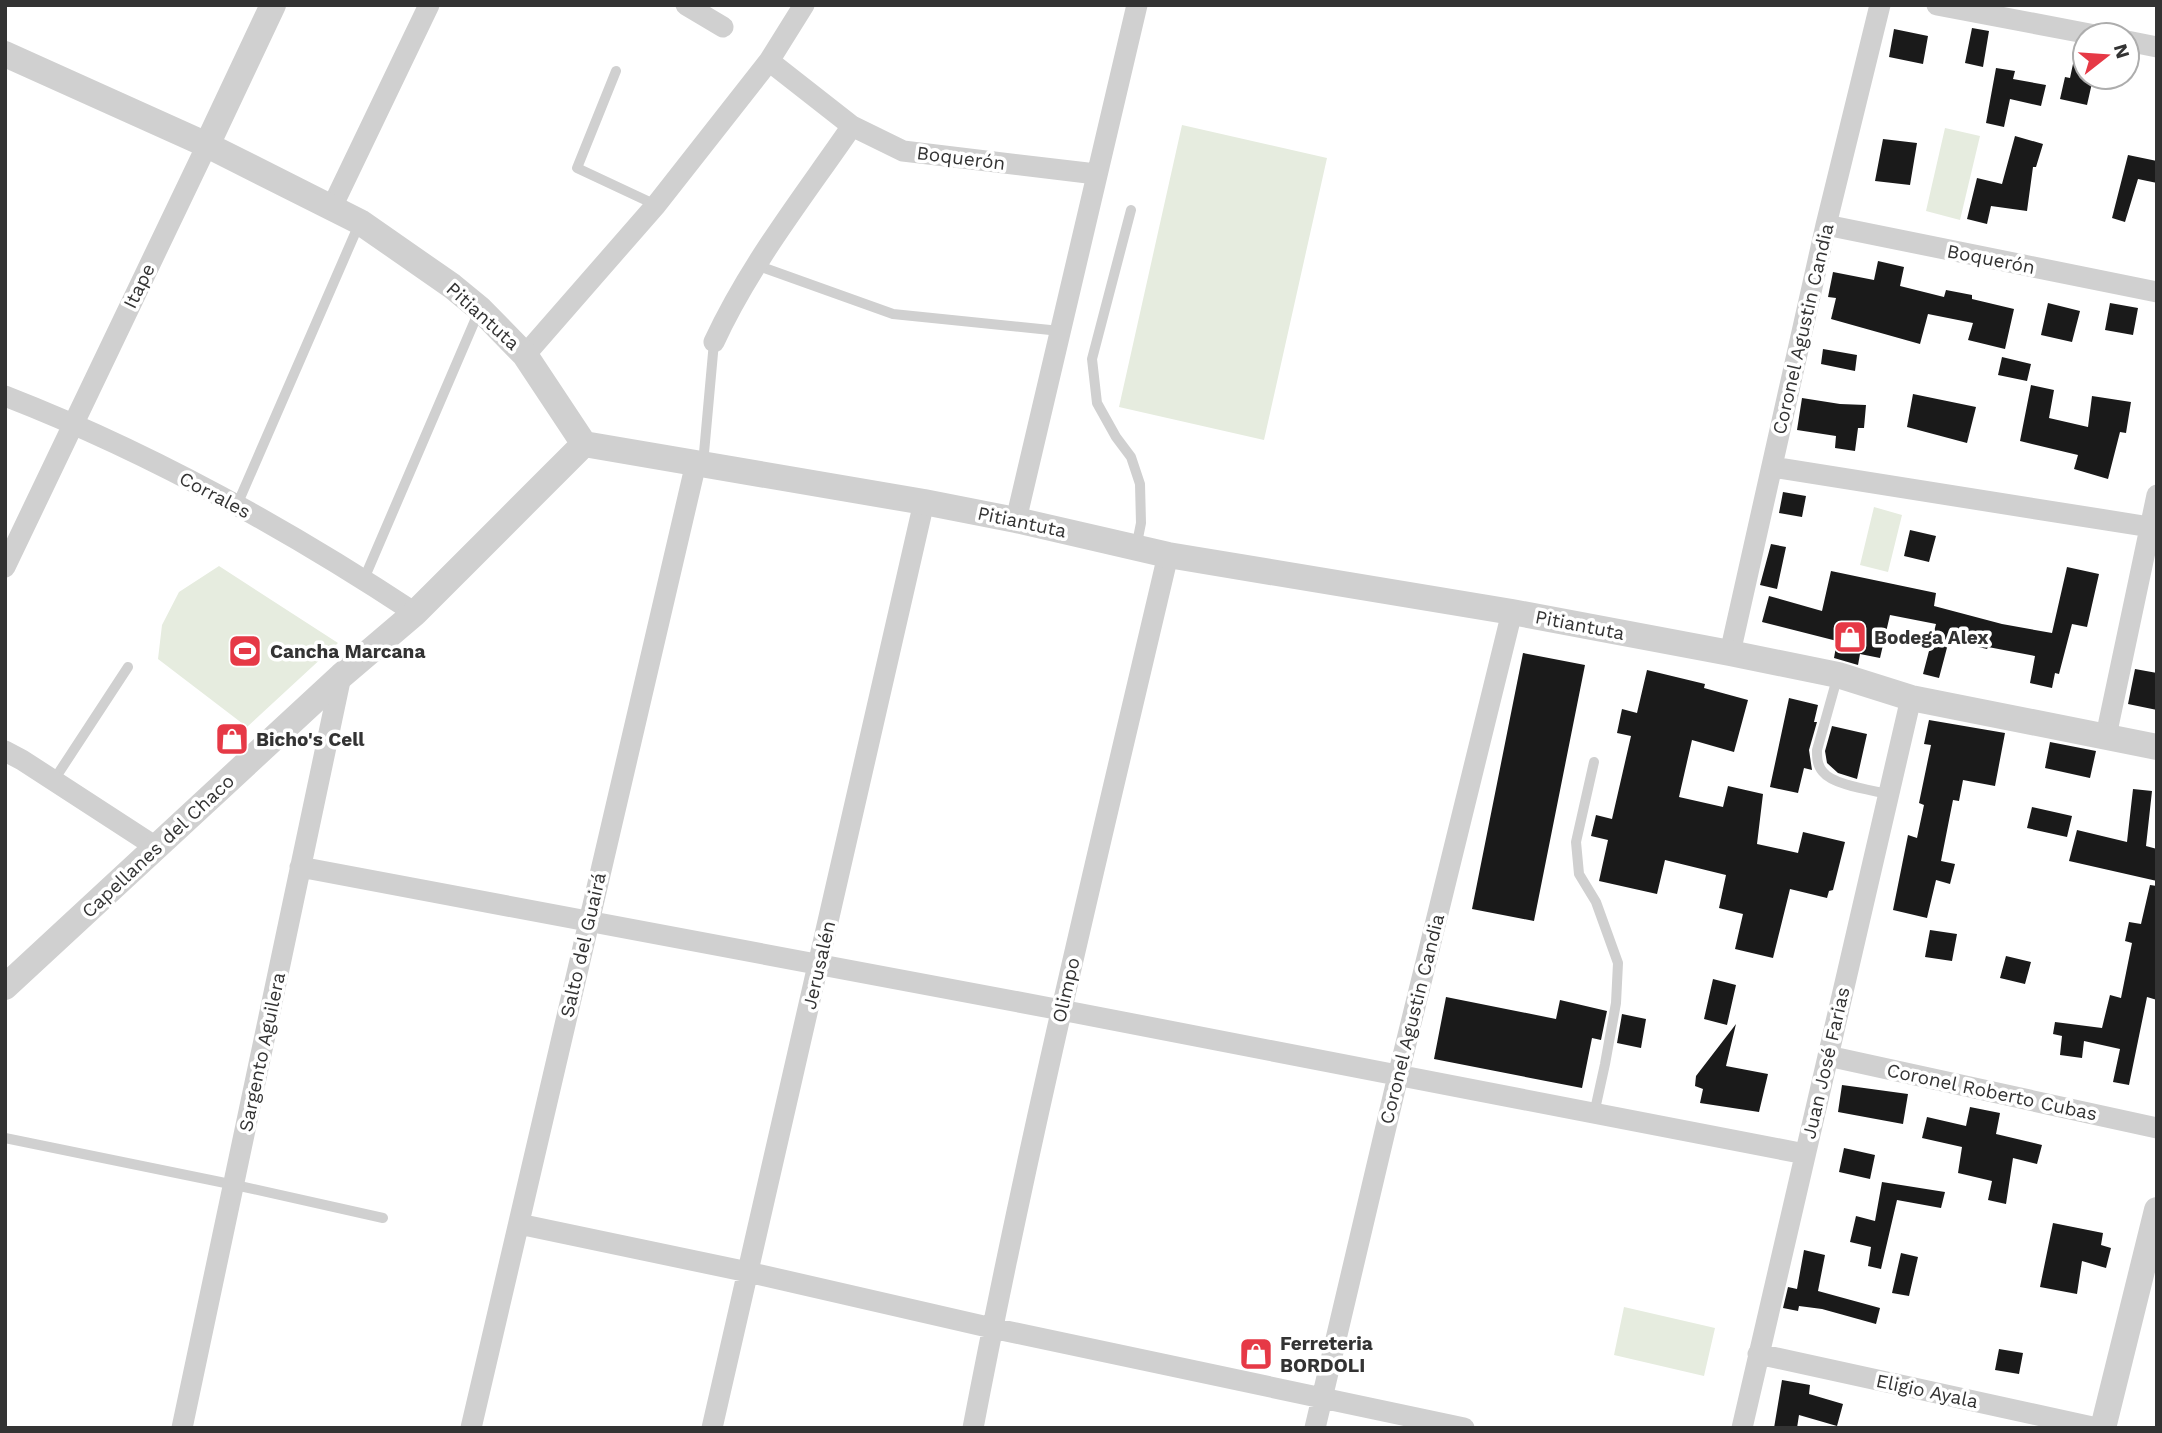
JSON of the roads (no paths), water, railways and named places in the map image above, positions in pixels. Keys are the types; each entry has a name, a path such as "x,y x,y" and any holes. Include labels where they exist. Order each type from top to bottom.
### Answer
{"street":[{"name":"Itape","path":"5,567 273,5"},
{"path":"332,207 429,5"},
{"path":"686,5 723,27"},
{"path":"525,355 656,205 769,61 804,5"},
{"path":"1016,520 1137,5"},
{"name":"Coronel Agustin Candia","path":"1730,653 1826,225 1880,5"},
{"path":"1937,5 2071,30"},
{"name":"Pitiantuta","path":"5,54 206,145 360,222 452,286 480,309 525,355 584,444 924,502 1168,555 1512,612 1730,653 1838,675 1911,698 2157,747"},
{"name":"Boquerón","path":"769,61 852,126 903,151 1096,174"},
{"path":"714,342 730,307 756,265 852,126"},
{"name":"Boquerón","path":"1826,225 2157,292"},
{"name":"Corrales","path":"5,396 73,422 237,505 415,612"},
{"name":"Capellanes del Chaco","path":"5,987 341,676 415,612 584,444"},
{"name":"Salto del Guairá","path":"471,1428 588,922 699,463"},
{"path":"1772,467 2150,527"},
{"path":"2106,736 2157,495"},
{"name":"Jerusalén","path":"712,1428 924,502"},
{"name":"Olimpo","path":"973,1428 1061,1010 1168,555"},
{"name":"Coronel Agustin Candia","path":"1315,1428 1512,612"},
{"name":"Sargento Aguilera","path":"182,1428 236,1185 341,676"},
{"name":"Juan José Farias","path":"1742,1428 1911,698"},
{"path":"5,751 156,847"},
{"path":"300,867 1805,1154"},
{"name":"Coronel Roberto Cubas","path":"1828,1056 2157,1128"},
{"path":"2103,1428 2157,1210"},
{"path":"519,1224 1464,1428"},
{"name":"Eligio Ayala","path":"1758,1354 2096,1428"}],"lane":[{"path":"616,71 577,168 656,205"},
{"path":"1131,210 1092,359 1097,403 1115,437 1131,457 1140,484 1140,523 1136,548"},
{"path":"237,505 360,222"},
{"path":"756,265 893,314 1060,331"},
{"path":"363,579 480,309"},
{"path":"699,463 714,342"},
{"path":"54,780 128,667"},
{"path":"1838,675 1820,739 1818,762 1821,771 1831,780 1888,794"},
{"path":"1594,762 1576,842 1579,874 1596,902 1618,963 1614,1015 1594,1114"},
{"path":"5,1138 383,1218"}],"place":[{"name":"Bodega Alex","path":"1850,637"},
{"name":"Cancha Marcana","path":"245,651"},
{"name":"Bicho's Cell","path":"232,739"},
{"name":"Ferreteria BORDOLI","path":"1256,1354"}]}
